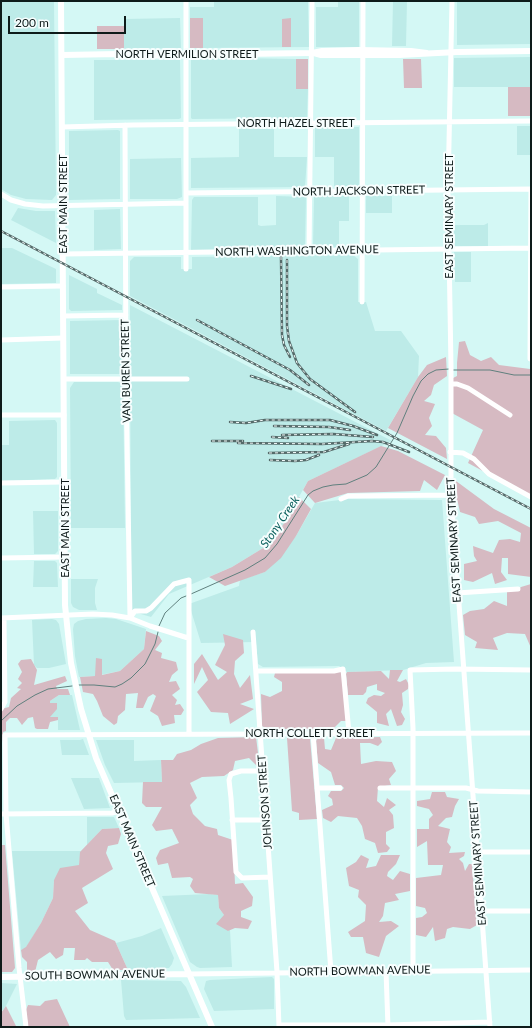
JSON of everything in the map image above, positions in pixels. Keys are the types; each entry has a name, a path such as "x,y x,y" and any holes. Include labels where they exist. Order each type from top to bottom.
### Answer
{"main road":[{"name":"EAST MAIN STREET","path":"61,1 66,615 74,677 88,735 102,772 212,1027"},
{"name":"NORTH VERMILION STREET","path":"62,55 186,55 312,53 322,51 363,53 411,50 427,53 531,52"},
{"name":"SOUTH BOWMAN AVENUE","path":"1,977 189,974"}],"street":[{"path":"186,1 186,269"},
{"path":"309,251 312,1"},
{"path":"362,302 363,1"},
{"name":"EAST SEMINARY STREET","path":"452,1 448,190 451,367 450,495 490,1024"},
{"name":"NORTH HAZEL STREET","path":"62,127 186,124 531,121"},
{"name":"VAN BUREN STREET","path":"125,125 126,379 130,618"},
{"path":"530,359 531,189"},
{"name":"NORTH JACKSON STREET","path":"186,193 531,189"},
{"path":"1,194 11,200 25,204 43,206 186,203"},
{"name":"NORTH WASHINGTON AVENUE","path":"63,254 531,248"},
{"path":"1,287 63,286"},
{"path":"63,316 126,315"},
{"path":"1,340 63,338"},
{"path":"64,379 186,378"},
{"path":"451,381 468,388 510,414"},
{"path":"1,415 64,415"},
{"path":"450,452 463,453 474,459 489,474 531,497"},
{"path":"1,483 64,482"},
{"path":"341,499 348,496 450,495"},
{"path":"1,558 65,557"},
{"path":"130,618 135,611 146,611 151,608 174,584 188,580 189,734"},
{"path":"457,593 518,589"},
{"path":"1,709 5,702 3,618 106,614 130,618 166,632 188,638"},
{"name":"JOHNSON STREET","path":"252,632 277,972 279,1026"},
{"path":"256,671 334,671 343,669 349,733"},
{"path":"413,971 413,733 410,670 531,670"},
{"name":"NORTH COLLETT STREET","path":"4,814 5,735 468,732 531,733"},
{"path":"313,733 331,972"},
{"path":"262,771 241,771 231,774 228,780 236,872 242,878 270,877"},
{"path":"317,788 340,788"},
{"path":"380,788 466,788 478,791 531,792"},
{"path":"26,1027 4,814 120,811"},
{"path":"232,820 266,820"},
{"path":"477,852 531,852"},
{"path":"481,911 531,911"},
{"name":"NORTH BOWMAN AVENUE","path":"189,974 531,970"},
{"path":"386,971 388,1026"},
{"path":"279,1026 490,1024"}],"shaded area":[{"path":"1,1 54,1 56,195 52,200 26,199 11,195 1,189"},
{"path":"214,1 308,1 309,47 203,48 203,18 190,18 190,7 214,7"},
{"path":"338,1 359,1 359,47 316,47 316,7 338,7"},
{"path":"393,1 407,1 406,46 392,46"},
{"path":"457,1 531,1 531,44 457,45"},
{"path":"180,18 181,48 124,49 124,19"},
{"path":"190,18 203,18 203,48 190,48"},
{"path":"291,18 291,47 282,47 282,19"},
{"path":"97,26 124,26 124,49 97,49"},
{"path":"531,57 531,87 454,87 454,58"},
{"path":"191,59 296,59 296,89 308,89 307,118 192,119"},
{"path":"296,59 308,59 308,89 296,89"},
{"path":"403,59 421,59 422,88 404,88"},
{"path":"94,60 180,60 181,118 94,120"},
{"path":"508,87 531,87 531,116 508,116"},
{"path":"517,126 531,126 531,155 517,155"},
{"path":"315,127 359,127 359,186 334,186 334,157 315,157"},
{"path":"239,129 274,129 274,157 307,157 305,187 191,188 191,158 239,157"},
{"path":"69,131 120,131 120,199 69,200"},
{"path":"181,158 182,197 177,199 130,199 130,159"},
{"path":"276,196 306,197 305,248 191,250 192,200 194,197 258,197 258,225 261,226 276,225"},
{"path":"314,196 349,196 349,221 339,221 339,247 313,247"},
{"path":"366,196 392,196 392,213 366,213"},
{"path":"18,208 36,211 55,211 56,243 11,220"},
{"path":"120,209 121,249 94,250 94,210"},
{"path":"488,223 488,246 452,246 452,225 484,225"},
{"path":"1,248 12,248 56,269 56,283 1,284"},
{"path":"454,252 471,252 471,282 455,282"},
{"path":"353,255 358,259 358,302 366,302 375,331 401,331 419,356 418,377 386,431 130,296 130,261 134,257 181,257 181,269 192,269 192,257"},
{"path":"69,275 97,289 97,293 122,305 122,310 71,311 69,309"},
{"path":"130,305 392,441 308,481 273,542 232,567 169,594 151,617 131,611"},
{"path":"122,320 122,374 70,374 70,321"},
{"path":"465,341 470,355 481,361 491,357 499,365 530,369 531,364 531,497 468,463 483,430 450,412 451,379 457,376 459,342"},
{"path":"446,357 447,376 434,385 431,395 424,401 435,404 429,418 432,426 425,435 436,436 446,448 447,459 388,428 418,377 427,365"},
{"path":"74,382 118,382 123,384 125,528 71,528 70,388"},
{"path":"55,420 57,423 57,477 55,479 1,481 1,445 9,445 9,421"},
{"path":"381,446 398,451 445,475 437,490 424,480 420,491 348,493 315,503 303,490 308,481"},
{"path":"456,481 494,509 531,528 531,577 508,574 508,558 502,558 501,572 507,580 495,584 492,573 473,582 464,580 464,564 477,561 474,556 473,546 493,553 499,540 510,539 520,542 521,533 498,521 479,524 475,517 460,512 458,503 455,499 454,484"},
{"path":"299,497 311,509 296,536 281,558 265,572 225,586 209,577 232,567 273,542"},
{"path":"348,499 442,500 454,662 426,663 403,670 347,672 339,666 263,667 258,664 256,642 201,643 189,604 239,586 240,580 265,572 296,536 315,503"},
{"path":"33,511 58,511 58,551 55,554 34,554"},
{"path":"34,561 55,561 57,563 58,587 33,587"},
{"path":"71,579 98,579 95,588 95,603 97,610 79,610 73,607 71,603"},
{"path":"531,584 531,648 525,634 507,633 493,638 498,650 475,648 477,642 465,635 463,615 470,611 484,609 494,601 507,606 507,591 517,591 521,587"},
{"path":"86,619 116,619 146,629 144,649 120,671 95,676 79,677 75,656 74,624 78,621"},
{"path":"32,620 56,620 59,624 66,664 49,668 37,668 34,665"},
{"path":"146,631 159,636 162,641 155,650 162,653 161,658 176,662 178,670 172,675 169,682 176,681 180,689 172,695 177,700 175,705 180,704 184,710 181,715 174,715 175,723 162,726 158,716 150,711 156,696 153,694 148,697 143,708 136,708 138,693 126,694 125,710 118,716 117,723 114,725 103,716 93,694 83,692 80,677 95,676 96,658 102,659 102,675 120,671 144,649"},
{"path":"223,634 243,640 244,653 235,661 234,674 240,688 250,675 253,699 240,704 254,709 230,724 228,713 211,712 197,692 208,680 202,667 194,684 194,664 202,654 218,680 227,672 215,665 225,645"},
{"path":"31,659 37,670 34,685 65,676 67,681 56,686 57,689 68,689 70,695 59,695 50,701 50,703 57,703 57,709 50,717 58,717 58,720 50,722 48,729 35,728 33,717 28,718 22,725 17,718 10,718 6,722 6,731 3,732 1,743 1,709 9,707 11,698 21,689 17,688 22,683 18,679 22,672 18,664 21,660"},
{"path":"390,670 403,670 397,681 400,682 406,679 409,685 408,689 402,693 403,705 401,712 405,719 402,725 397,726 391,709 386,714 389,726 377,723 377,712 366,703 368,698 374,695 381,696 385,693 377,690 377,684 367,687 366,692 363,695 348,695 347,672 381,671 389,679"},
{"path":"342,672 346,721 341,721 333,729 267,729 262,726 261,694 270,697 282,691 282,682 274,677 275,673"},
{"path":"59,695 72,695 80,730 58,730 58,717 50,717 50,701"},
{"path":"256,737 260,769 249,758 235,761 233,770 224,776 202,777 190,783 197,798 190,805 193,814 205,826 217,829 218,835 233,840 235,884 243,883 253,897 252,906 241,911 241,917 252,921 248,929 235,928 228,931 216,924 224,915 219,908 218,895 195,893 190,886 193,879 190,877 172,878 168,863 158,865 156,858 160,850 179,843 172,829 156,831 152,825 162,807 146,807 142,803 143,782 162,782 161,760 173,760 177,754 191,750 201,744 218,738"},
{"path":"380,737 382,742 378,746 370,743 360,743 361,764 376,761 392,762 396,771 389,779 391,785 378,787 377,801 384,807 387,798 396,805 389,810 393,815 394,828 386,832 386,844 390,848 387,852 378,853 375,843 365,839 362,826 357,818 338,816 331,822 323,818 322,810 333,805 332,799 328,796 331,791 341,791 344,788 341,785 335,785 331,772 318,763 316,741 318,738 324,738 325,749 331,750 336,738"},
{"path":"287,738 310,738 317,819 299,820 299,813 292,811"},
{"path":"83,739 89,755 62,755 60,740"},
{"path":"96,740 134,740 134,761 161,760 162,782 114,783 105,765"},
{"path":"71,778 99,778 110,808 84,809"},
{"path":"432,792 445,792 447,797 459,799 452,817 446,818 438,826 450,829 447,842 451,847 449,853 465,852 464,856 459,859 463,863 465,871 469,864 472,864 477,925 470,929 453,927 447,929 445,938 435,941 433,927 426,937 416,935 416,918 422,917 427,913 425,908 416,906 416,878 441,875 443,865 428,865 427,841 417,847 417,829 429,829 429,819 433,815 429,809 417,806 417,801 430,799"},
{"path":"87,817 114,817 119,828 102,829 87,845"},
{"path":"119,828 121,834 118,844 108,846 106,853 113,869 82,888 88,903 75,911 90,930 115,941 128,970 113,970 108,962 92,962 87,958 85,960 74,960 75,948 64,948 63,955 56,959 50,952 38,960 35,972 27,971 27,962 22,957 21,950 26,947 41,923 53,898 54,880 60,868 79,865 80,852 102,829"},
{"path":"1,845 5,845 15,968 12,972 1,972"},
{"path":"12,851 81,851 79,865 54,880 53,898 41,923 26,948 21,950"},
{"path":"361,855 369,859 366,868 376,866 381,855 400,855 396,864 388,872 387,876 393,880 400,871 410,874 410,891 395,894 399,900 385,903 383,916 379,922 391,921 399,926 386,936 379,957 366,953 363,937 351,937 348,932 365,921 366,905 358,897 359,890 349,886 346,868 356,862"},
{"path":"218,895 219,908 224,915 228,931 230,930 232,967 200,968 190,962 162,896"},
{"path":"161,928 174,958 169,968 128,970 116,943 142,936"},
{"path":"272,977 274,979 274,1009 214,1011 204,989 206,981 210,980"},
{"path":"121,980 181,981 186,987 200,1018 126,1020 124,1016"},
{"path":"1,983 17,984 3,1010 1,1010"},
{"path":"57,999 70,1027 28,1027 26,1010 28,1005 40,1006 45,1001"},
{"path":"6,1006 16,1026 15,1027 1,1027 1,1013"}],"waterway":[{"name":"Stony Creek","path":"191,594 245,570 265,558 277,544 308,495 313,491 323,487 346,484 367,475 376,467 397,433 421,381 428,374 436,370 449,369"},
{"name":"Stony Creek","path":"452,370 490,370 514,375 531,375"},
{"name":"Stony Creek","path":"159,626 165,613 181,598 186,596"},
{"name":"Stony Creek","path":"78,685 115,687 122,684 131,678 145,664 155,644 158,632"},
{"name":"Stony Creek","path":"1,721 17,706 35,695 48,689 72,686"}],"railway":[{"path":"1,231 531,509"},
{"path":"281,257 282,335 284,345 290,357"},
{"path":"287,260 287,326 289,341 297,363 310,379 355,412"},
{"path":"197,320 290,370 309,385"},
{"path":"251,376 291,389"},
{"path":"230,422 246,423 265,420 330,420 353,426 377,435"},
{"path":"274,426 329,427 350,430"},
{"path":"282,435 333,434 373,437"},
{"path":"272,437 288,438"},
{"path":"212,441 243,441"},
{"path":"238,443 322,444 372,441 383,442 409,452"},
{"path":"269,453 324,452 349,444"},
{"path":"270,460 306,460 319,455"}]}
